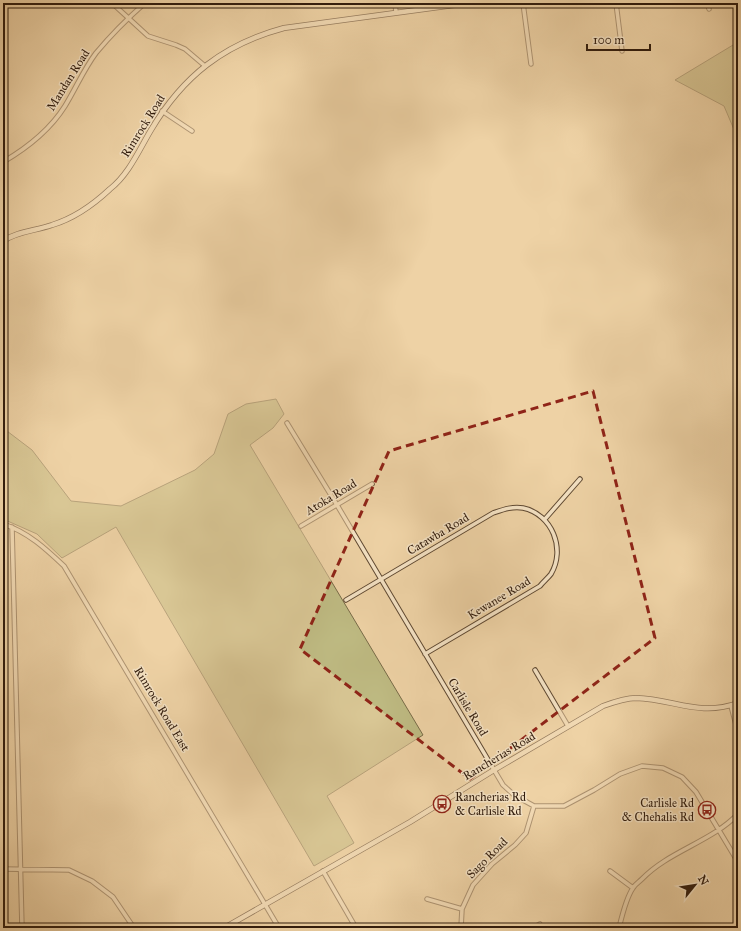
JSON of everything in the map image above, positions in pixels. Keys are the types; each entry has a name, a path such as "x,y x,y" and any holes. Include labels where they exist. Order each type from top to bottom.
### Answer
{"street":[{"path":"112,3 148,36 185,49 205,66"},
{"name":"Mandan Road","path":"3,162 22,151 38,138 54,121 96,54 128,18 145,3"},
{"path":"395,3 396,12"},
{"name":"Rimrock Road","path":"3,240 18,233 51,226 69,219 95,202 112,188 124,174 162,111 173,97 205,66 245,41 266,33 296,26 469,3"},
{"path":"523,3 531,64"},
{"path":"616,3 622,51"},
{"path":"707,3 709,9"},
{"path":"162,111 192,131"},
{"name":"Carlisle Road","path":"287,423 503,785 514,795 534,806 564,806 620,774 642,766 663,768 682,777 696,792 738,862"},
{"path":"545,519 580,479"},
{"name":"Atoka Road","path":"301,526 372,484"},
{"name":"Catawba Road","path":"346,600 493,514 507,508 522,508 534,512 545,519"},
{"name":"Kewanee Road","path":"425,654 540,586 551,574 557,558 556,539 545,519"},
{"name":"Rimrock Road East","path":"3,524 12,527 40,544 64,566 279,928"},
{"path":"12,527 22,869 22,928"},
{"path":"535,670 568,726"},
{"name":"Rancherias Road","path":"224,928 417,818 494,770 603,706 626,699 636,698 708,709 731,706 738,703"},
{"path":"731,706 738,732"},
{"name":"Sago Road","path":"461,928 462,909 473,885 492,864 515,845 526,832 534,806"},
{"path":"619,928 624,910 633,888 648,872 662,862 719,830 738,814"},
{"path":"3,870 68,870 92,880 113,897 134,928"},
{"path":"323,871 356,928"},
{"path":"610,871 633,888"},
{"path":"427,899 462,909"},
{"path":"533,928 540,924"}],"highlighted area":[{"path":"593,391 655,638 470,779 300,649 389,451"}],"shaded area":[{"path":"738,42 738,139 724,106 675,80"},
{"path":"276,399 284,414 273,428 250,445 423,735 327,796 354,843 314,866 116,527 62,558 37,534 3,519 3,428 32,450 71,501 121,506 195,470 214,454 228,414 246,404"}],"place":[{"name":"Rancherias Rd & Carlisle Rd","path":"442,804"},
{"name":"Carlisle Rd & Chehalis Rd","path":"707,810"}]}
